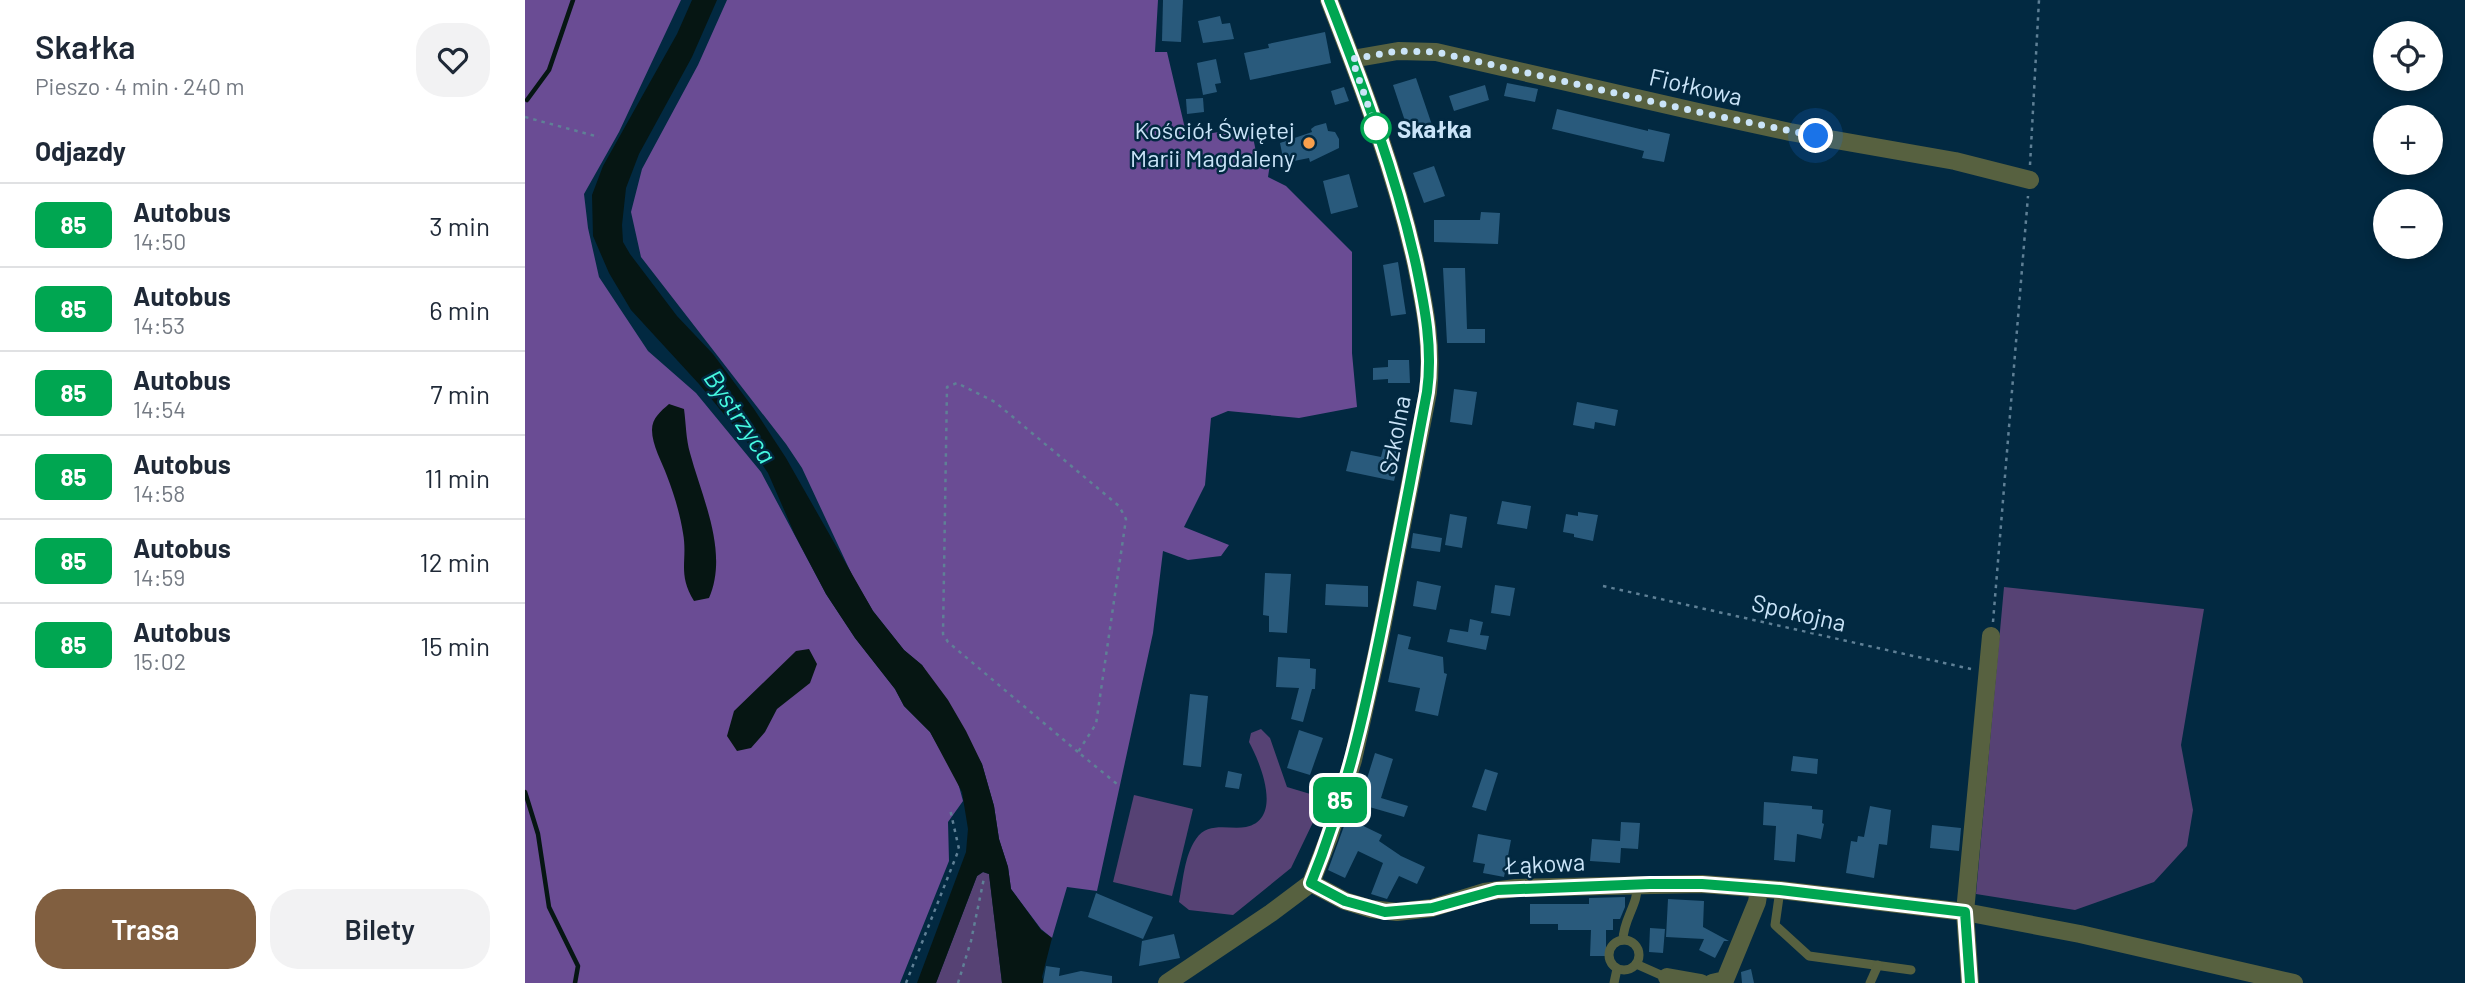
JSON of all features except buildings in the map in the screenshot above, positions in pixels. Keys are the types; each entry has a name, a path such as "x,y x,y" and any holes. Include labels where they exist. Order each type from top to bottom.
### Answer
{"street":[{"name":"Szkolna","path":"1311,883 1329,837 1353,760 1401,530 1431,362 1422,296 1409,233 1392,173 1329,0"},
{"name":"Fiołkowa","path":"1352,59 1398,51 1436,52 1698,112 1955,161 2030,180"},
{"path":"1970,983 1965,912 1991,636"},
{"name":"Łąkowa","path":"1311,883 1345,901 1371,909 1397,912 1432,908 1497,890 1637,884 1702,884 1780,890 1965,912 2080,934 2294,983"},
{"path":"1167,983 1311,883"},
{"path":"1712,983 1725,980 1757,902 1759,889"},
{"path":"1673,980 1701,983"}],"lane":[{"path":"1623,940 1623,926 1632,914 1633,902 1638,893 1637,884"},
{"path":"1780,890 1775,925 1809,956 1911,970"},
{"path":"1623,940 1637,948 1638,956 1636,964 1628,969 1617,969 1612,965 1609,954 1615,943 1623,940"},
{"path":"1636,964 1673,980"},
{"path":"1870,983 1878,965"},
{"path":"1614,983 1617,969"}],"path":[{"path":"1991,636 2030,180 2039,0"},
{"path":"525,117 599,137"},
{"path":"1078,752 1096,724 1126,519 1119,506 995,402 957,383 947,387 943,634 948,642 1078,752 1117,784"},
{"name":"Spokojna","path":"1603,586 1988,673"},
{"path":"906,983 959,849 950,809"},
{"path":"958,983 971,941 984,878"}],"shaded area":[{"path":"525,0 681,0 619,132 584,194 588,228 599,277 648,351 696,393 761,472 826,594 855,638 895,689 904,706 930,732 957,779 963,801 948,822 949,861 900,983 525,983"},
{"path":"727,0 1158,0 1155,52 1167,52 1187,137 1251,127 1258,162 1270,164 1268,177 1286,186 1352,252 1352,353 1357,407 1299,418 1228,411 1211,418 1205,485 1184,527 1229,545 1221,556 1188,560 1163,551 1153,633 1097,891 1067,887 1052,938 1041,929 1011,889 994,806 982,764 922,665 904,650 873,611 853,577 802,468 786,444 641,257 631,212 642,169 698,65"},
{"path":"2004,587 2204,609 2181,745 2193,810 2187,846 2154,882 2075,910 1976,894"},
{"path":"1261,729 1270,738 1287,787 1317,796 1317,814 1291,868 1233,915 1189,910 1179,902 1186,861 1196,839 1201,833 1213,828 1246,827 1257,822 1264,813 1266,789 1259,763 1249,742 1251,733"},
{"path":"1134,795 1193,809 1172,896 1113,882"},
{"path":"983,872 989,874 1002,983 936,983 977,876"}],"water":[{"name":"Bystrzyca","path":"692,0 717,0 692,57 639,154 626,188 623,242 677,316 713,354 754,409 786,458 873,611 904,650 922,665 948,700 966,731 982,764 994,806 1011,889 1041,930 1052,938 1042,977 1044,983 1002,983 989,874 983,872 977,876 936,983 917,983 966,852 968,829 962,792 930,732 904,706 895,689 855,638 826,594 795,535 768,473 747,442 699,384 631,310 609,273 593,236 592,195 603,166 677,34"},
{"path":"669,404 684,409 689,448 715,544 714,580 709,598 694,601 684,575 682,526 670,483 652,436 655,418"},
{"path":"809,649 817,664 810,683 777,709 765,732 751,748 737,751 727,736 734,711 796,651"}],"waterway":[{"path":"527,100 549,70 573,0"},
{"path":"525,792 538,834 549,907 578,966 575,983"}],"bus line":[{"name":"85","path":"1329,0 1392,173 1409,233 1428,328 1431,362 1378,648 1353,760 1329,837 1311,883 1345,901 1385,912 1432,908 1497,890 1702,884 1780,890 1965,912 1970,983"}],"place":[{"name":"Skałka","path":"1376,128"},
{"name":"Kościół Świętej Marii Magdaleny","path":"1309,143"}],"route":[{"path":"1376,128 1352,59 1361,55 1398,51 1436,52 1816,136"}]}
